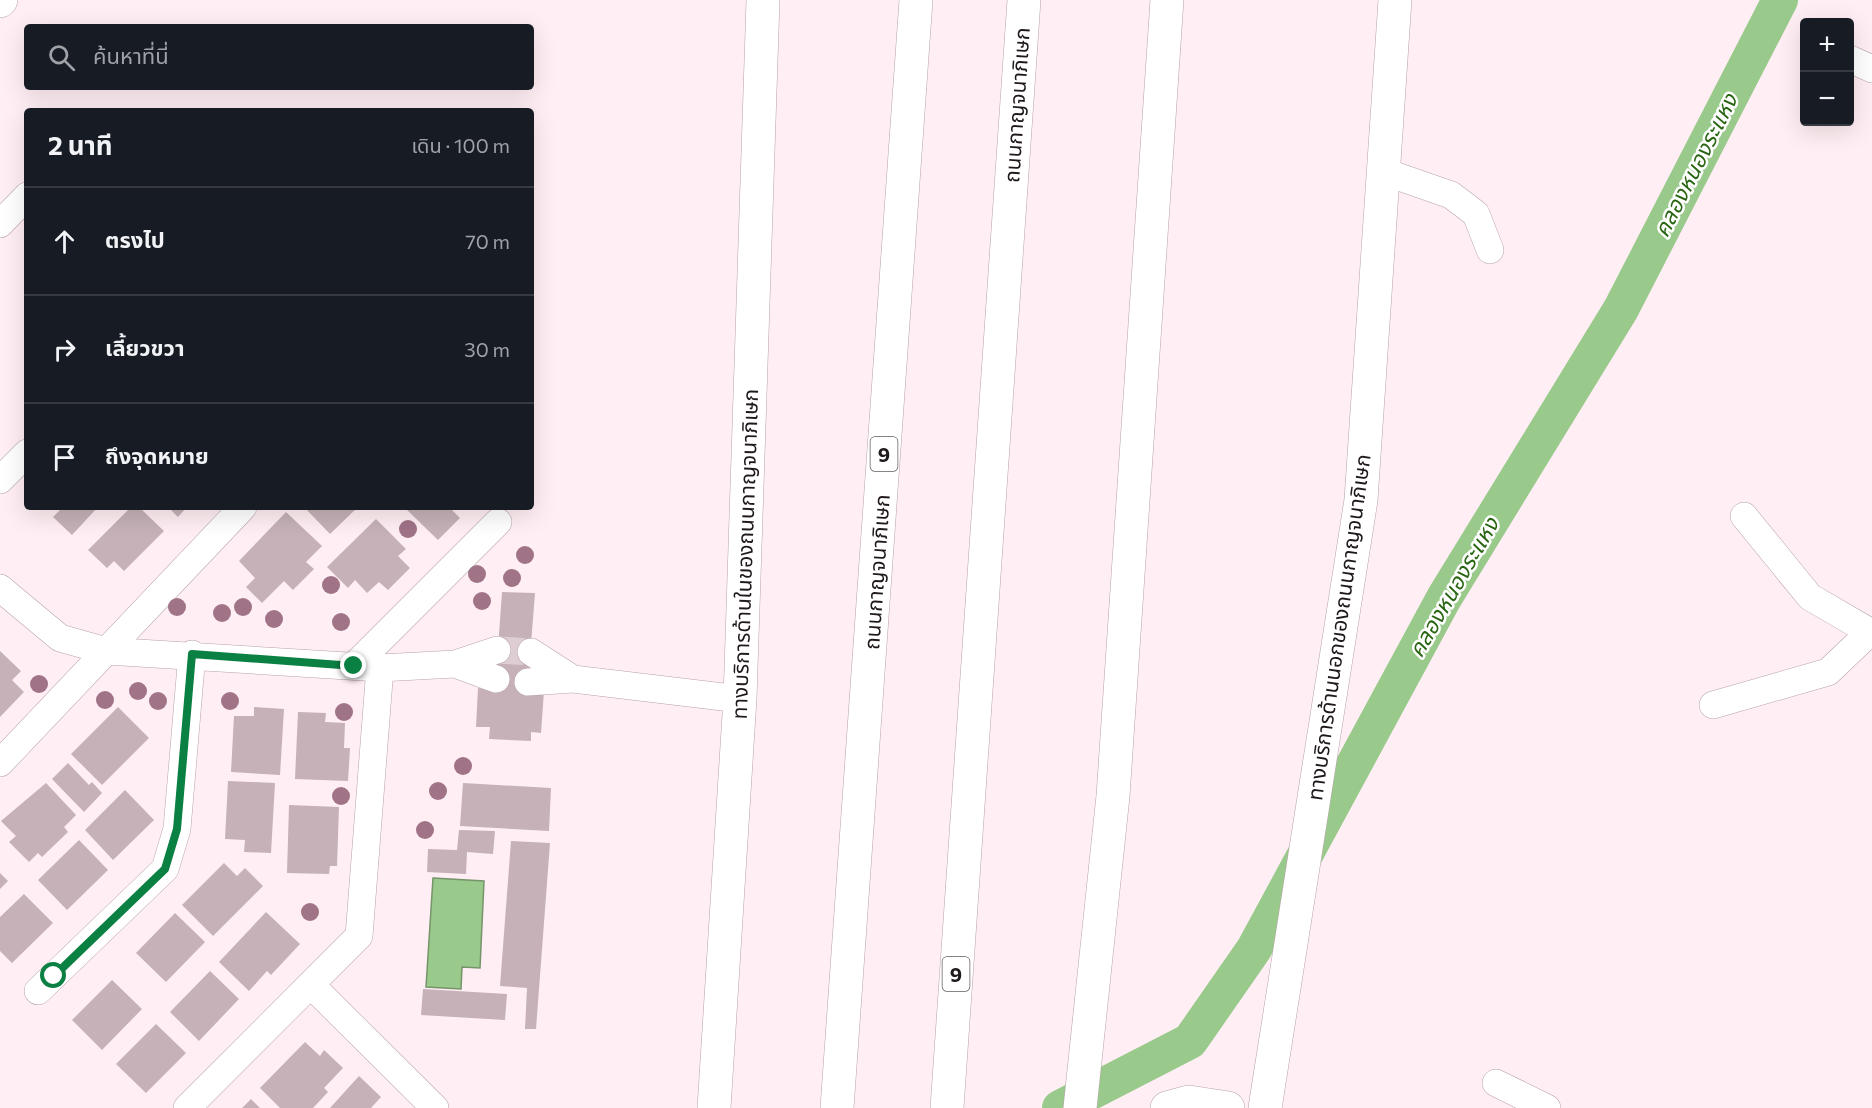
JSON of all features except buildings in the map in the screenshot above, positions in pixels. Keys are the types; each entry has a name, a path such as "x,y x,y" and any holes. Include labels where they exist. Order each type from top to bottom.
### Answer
{"main road":[{"name":"ทางบริการด้านในของถนนกาญจนาภิเษก","path":"714,1108 740,699 763,0"},
{"name":"ถนนกาญจนาภิเษก","path":"837,1108 916,0"},
{"name":"ถนนกาญจนาภิเษก","path":"947,1108 1024,0"},
{"path":"1080,1108 1113,796 1167,0"},
{"name":"ทางบริการด้านนอกของถนนกาญจนาภิเษก","path":"1265,1108 1361,500 1395,0"},
{"path":"1167,1108 1189,1102 1228,1108"}],"street":[{"path":"1854,60 1872,69"},
{"path":"1382,171 1452,195 1476,214 1490,250"},
{"path":"0,224 24,199"},
{"path":"0,480 24,456"},
{"path":"0,763 240,510"},
{"path":"1713,705 1828,672 1870,633 1810,597 1744,516"},
{"path":"187,1108 359,936 367,667 498,522"},
{"path":"0,588 60,638 106,651 192,654 367,667 455,664 497,650"},
{"path":"531,652 573,679"},
{"path":"38,991 165,869 177,829 192,654"},
{"path":"455,664 496,679"},
{"path":"528,682 573,679 740,699"},
{"path":"311,986 435,1108"},
{"path":"1496,1083 1547,1108"}],"shaded area":[{"path":"433,878 484,881 480,968 462,967 461,989 426,987"}],"waterway":[{"name":"คลองหนองระแหง","path":"1060,1108 1190,1041 1254,949 1444,598 1621,309 1780,0"}],"tunnel":[{"path":"497,650 531,652"}],"route":[{"path":"54,976 165,869 177,829 192,654 354,666"}]}
